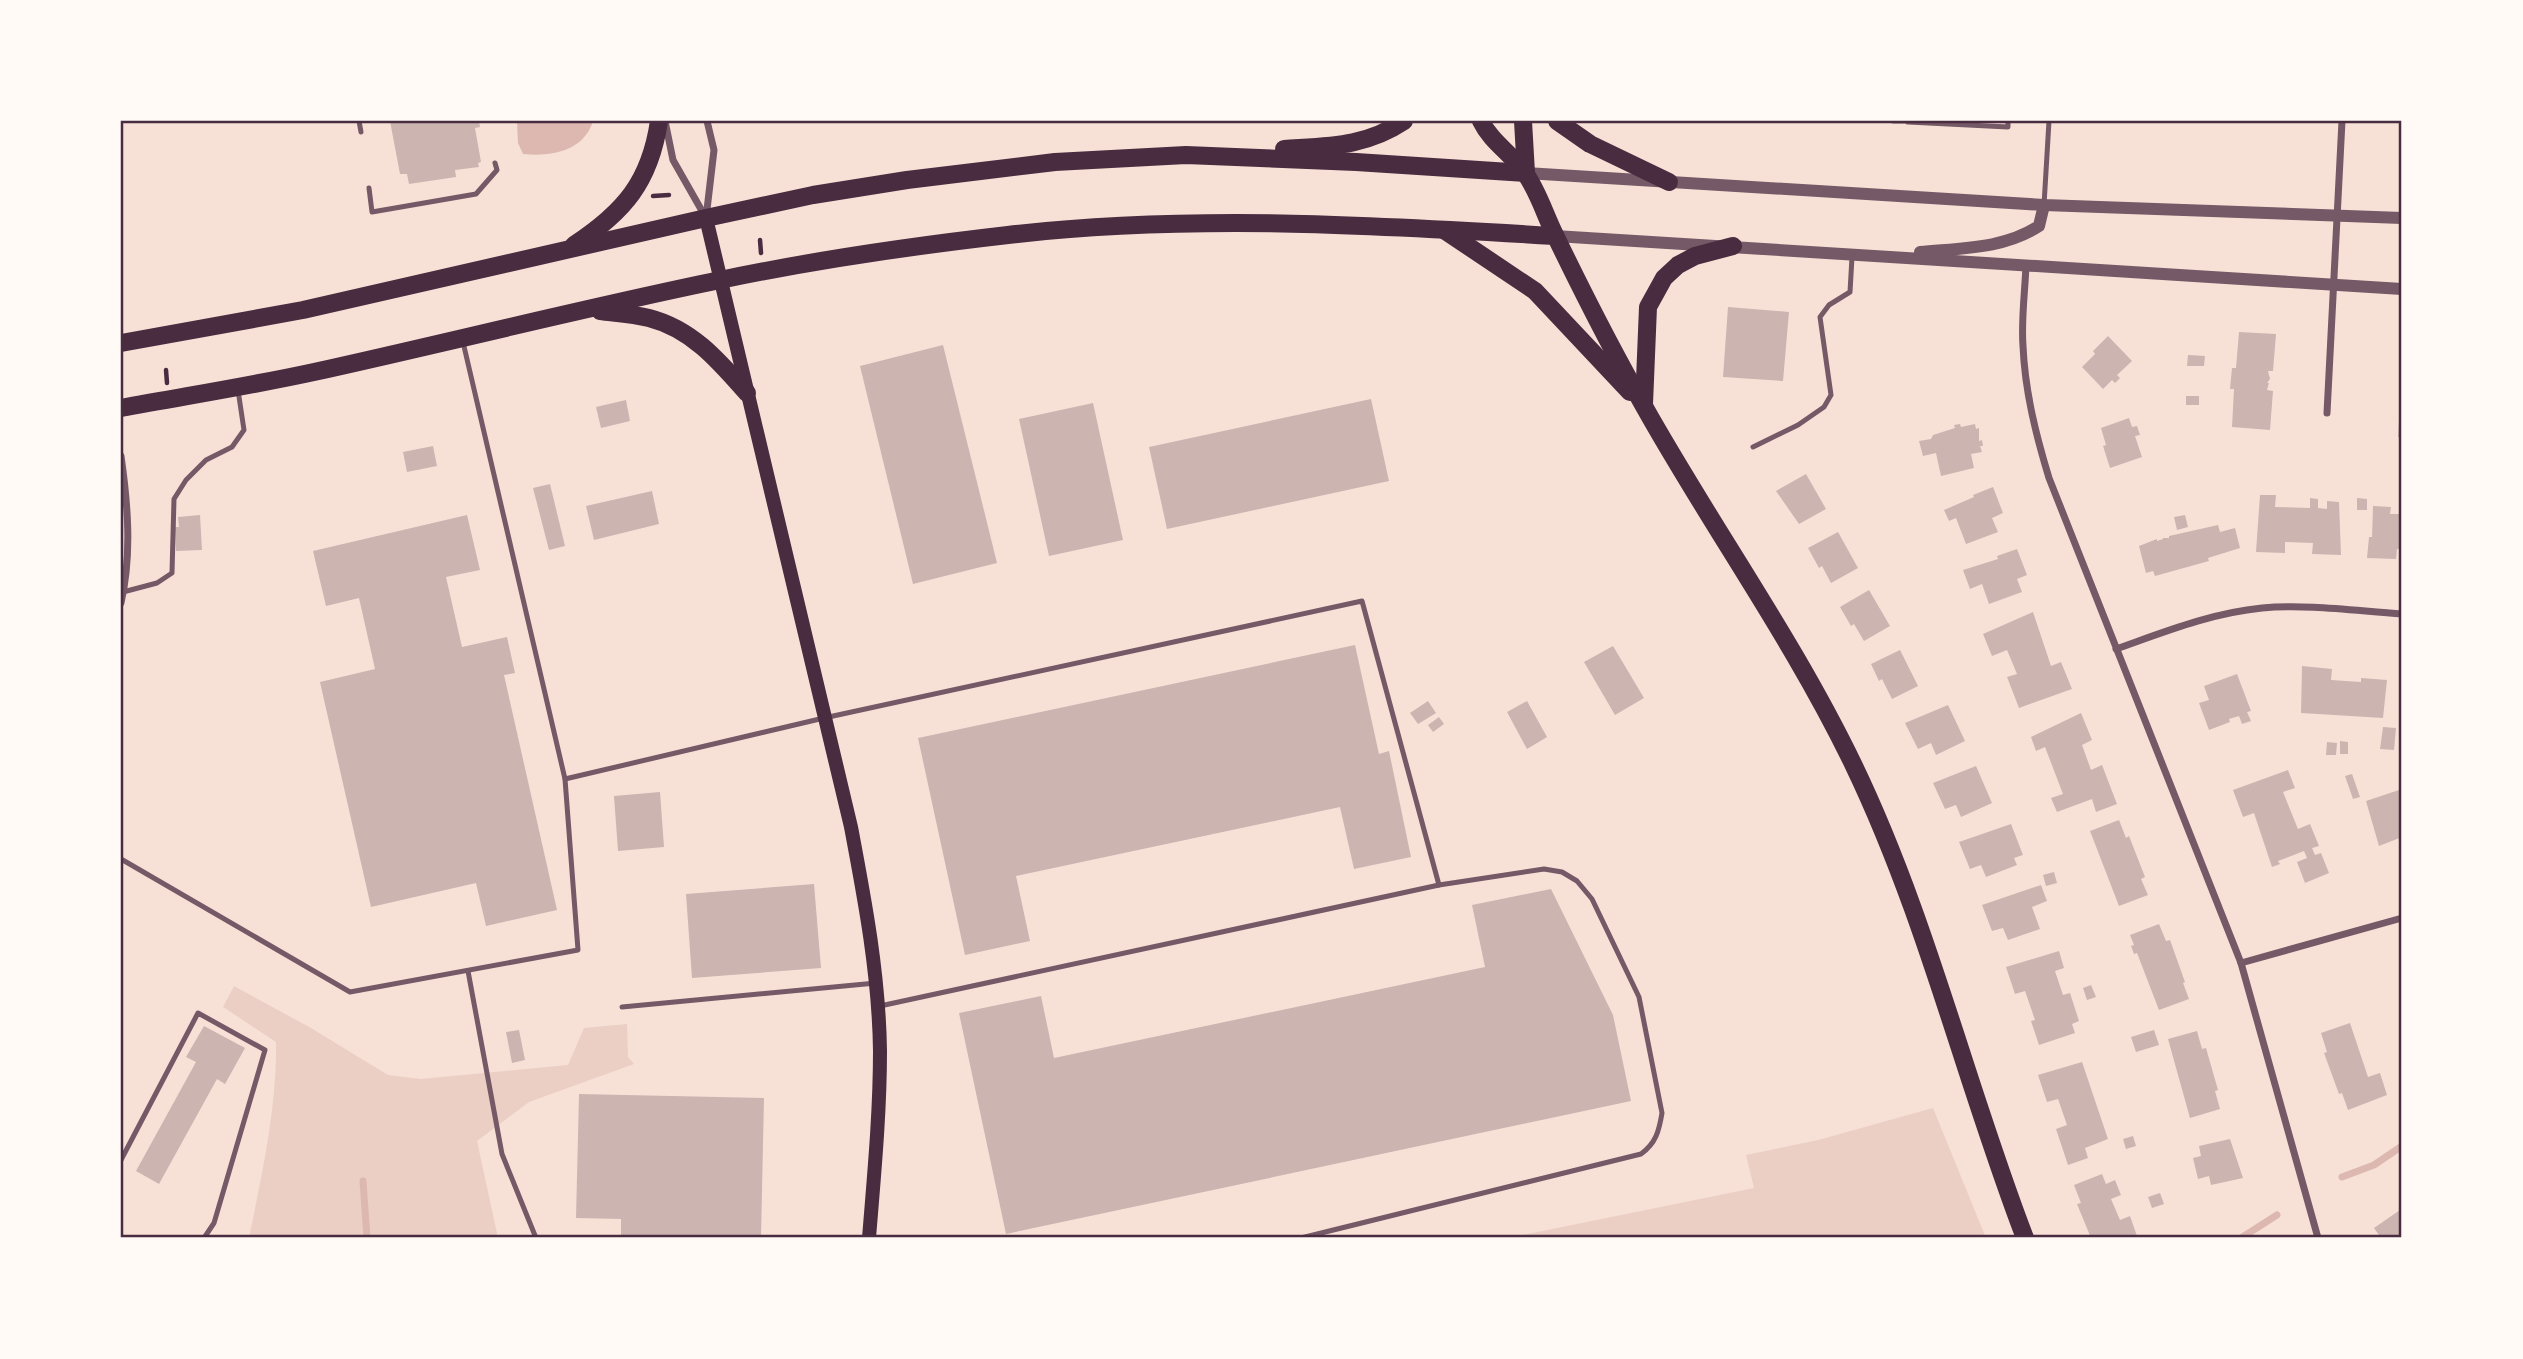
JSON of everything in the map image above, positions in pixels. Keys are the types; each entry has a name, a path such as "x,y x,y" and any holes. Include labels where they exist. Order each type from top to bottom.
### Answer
{"main road":[{"path":"564,252 605,225 625,204 642,177 655,148 659,121"},
{"path":"121,343 303,310 813,195 907,180 1055,162 1349,145 1389,131 1404,121"},
{"path":"1480,121 1487,133 1526,173 1555,236 1644,407 1818,695 1855,769 1900,871 1933,960 1991,1142 2025,1238"},
{"path":"1523,121 1526,173"},
{"path":"1557,121 1590,144 1669,182"},
{"path":"1186,155 1526,173"},
{"path":"706,218 856,852 868,914 880,1050 876,1155 869,1238"},
{"path":"121,408 237,387 462,339 720,280 917,246 1096,227 1233,223 1444,229 1555,236"},
{"path":"1444,229 1535,291 1644,407"},
{"path":"1644,407 1648,307 1664,278 1678,265 1695,256 1733,246"},
{"path":"590,310 649,318 688,334 719,361 747,393"}],"street":[{"path":"665,121 673,160 706,218"},
{"path":"706,218 713,150 707,121"},
{"path":"2327,414 2342,121"},
{"path":"1526,173 2044,205 2402,218"},
{"path":"1882,256 1991,246 2009,241 2026,235 2039,226 2044,205"},
{"path":"1555,236 2402,289"},
{"path":"2026,265 2022,344 2026,389 2036,435 2049,478 2241,964 2318,1238"},
{"path":"121,456 125,488 121,603"},
{"path":"2116,649 2176,627 2220,615 2263,608 2313,608 2402,614"},
{"path":"2241,964 2402,918"}],"lane":[{"path":"359,121 361,132"},
{"path":"1892,121 2008,127 2008,121"},
{"path":"2044,205 2049,121"},
{"path":"369,188 372,212 476,194 496,170 495,163"},
{"path":"1753,447 1798,425 1824,407 1831,395 1820,317 1829,305 1850,292 1852,254"},
{"path":"121,859 350,992 578,950 565,779 462,339"},
{"path":"123,592 157,583 172,573 174,499 186,480 206,460 232,447 244,430 237,387"},
{"path":"565,779 824,718 1362,601 1439,884"},
{"path":"877,1007 1439,884 1544,869 1562,872 1577,881 1592,900 1639,997 1662,1114 1659,1132 1651,1146 1641,1154 1301,1238"},
{"path":"468,971 502,1154 536,1238"},
{"path":"622,1007 876,983"},
{"path":"121,1160 198,1013 265,1050 214,1223 205,1238"}],"path":[{"path":"651,195 669,195"},
{"path":"760,240 761,253"},
{"path":"166,370 167,383"}],"shaded area":[{"path":"517,121 593,121 589,131 574,145 555,153 534,155 523,154 518,143"},
{"path":"234,986 311,1028 388,1075 421,1079 568,1065 584,1028 627,1024 628,1057 634,1064 529,1102 477,1141 498,1238 249,1238 271,1116 276,1042 223,1007"},
{"path":"1933,1108 1986,1238 1508,1238 1754,1188 1746,1155 1818,1140"}],"building":[{"path":"390,121 479,121 480,127 475,128 481,162 478,163 479,167 455,170 456,177 409,184 407,174 400,174"},
{"path":"1728,307 1789,312 1783,381 1723,377"},
{"path":"2239,332 2276,334 2273,371 2268,371 2270,379 2267,383 2267,390 2273,391 2270,430 2232,427 2234,389 2230,389 2232,368 2236,368"},
{"path":"2108,336 2132,361 2117,375 2120,378 2115,383 2112,380 2103,389 2082,367"},
{"path":"943,345 997,563 913,584 860,366"},
{"path":"2188,355 2205,356 2204,366 2187,366"},
{"path":"2186,396 2199,396 2199,405 2186,405"},
{"path":"1371,399 1389,481 1167,529 1149,447"},
{"path":"626,400 630,421 601,428 596,407"},
{"path":"1093,403 1123,540 1049,556 1019,419"},
{"path":"2400,406 2402,437 2398,437"},
{"path":"2129,418 2132,427 2137,426 2140,435 2135,436 2142,457 2110,468 2101,428"},
{"path":"1960,424 1961,427 1975,424 1976,429 1979,428 1982,452 1971,454 1974,468 1941,476 1936,453 1923,456 1919,441 1931,439 1933,435"},
{"path":"433,446 437,466 407,472 403,452"},
{"path":"1806,474 1826,509 1799,524 1776,491"},
{"path":"550,484 565,546 549,550 533,488"},
{"path":"1993,487 2003,513 1992,518 1998,532 1966,544 1956,518 1949,521 1944,510"},
{"path":"652,491 659,524 594,540 586,506"},
{"path":"2260,495 2276,495 2275,507 2310,508 2310,498 2318,499 2318,508 2327,509 2327,501 2339,502 2341,555 2312,554 2313,543 2285,542 2285,553 2256,552"},
{"path":"2357,498 2367,499 2367,510 2357,510"},
{"path":"2373,506 2391,507 2390,514 2402,514 2402,549 2397,549 2396,559 2367,558 2369,537 2372,537"},
{"path":"200,515 202,550 176,551 175,527 179,527 178,517"},
{"path":"467,515 480,570 446,577 462,647 507,637 515,673 504,675 557,910 486,926 476,883 371,907 320,682 375,669 359,598 326,606 313,551"},
{"path":"2185,515 2188,527 2177,530 2174,517"},
{"path":"2218,525 2220,532 2235,528 2240,548 2208,558 2209,561 2155,576 2153,571 2146,573 2139,546 2157,539"},
{"path":"1838,532 1858,568 1831,583 1808,548"},
{"path":"2017,549 2027,575 2017,579 2022,592 1989,604 1982,584 1970,589 1963,570 1998,559 1997,556"},
{"path":"1869,590 1890,626 1864,641 1840,607"},
{"path":"2033,612 2051,666 2061,662 2072,689 2019,708 2007,677 2017,674 2007,650 1992,656 1983,634"},
{"path":"1355,645 1379,754 1389,751 1411,857 1354,869 1340,807 1016,876 1030,941 965,955 918,738"},
{"path":"1613,646 1644,698 1615,715 1584,662"},
{"path":"1900,650 1918,686 1892,699 1871,664"},
{"path":"2302,666 2332,669 2331,680 2387,680 2383,718 2301,713"},
{"path":"2237,674 2251,711 2247,712 2251,721 2242,724 2239,716 2209,730 2199,703 2209,700 2204,686"},
{"path":"1428,701 1436,713 1418,724 1410,713"},
{"path":"1527,701 1547,737 1527,749 1507,712"},
{"path":"1948,705 1965,741 1936,755 1931,743 1918,749 1905,723"},
{"path":"2081,713 2092,740 2082,745 2091,770 2102,765 2117,804 2096,812 2092,799 2057,812 2051,798 2063,794 2045,747 2036,751 2031,737"},
{"path":"1439,717 1444,724 1433,732 1428,725"},
{"path":"2383,727 2396,728 2394,750 2380,749"},
{"path":"2340,741 2348,742 2348,754 2340,754"},
{"path":"2327,742 2337,743 2336,755 2326,755"},
{"path":"1976,766 1992,803 1961,817 1956,805 1945,809 1933,783"},
{"path":"2288,770 2295,788 2283,792 2298,829 2310,824 2319,846 2312,848 2315,855 2321,853 2329,873 2305,883 2297,862 2307,858 2304,851 2278,861 2280,864 2272,867 2254,813 2243,817 2233,790"},
{"path":"2352,774 2360,797 2353,799 2345,776"},
{"path":"2402,789 2402,837 2379,846 2366,801"},
{"path":"660,792 664,847 618,851 614,796"},
{"path":"2119,820 2126,838 2129,836 2145,877 2141,879 2148,895 2119,906 2090,831"},
{"path":"2011,824 2023,855 2014,858 2017,865 1986,877 1981,865 1970,869 1959,842"},
{"path":"2054,872 2057,883 2046,886 2043,875"},
{"path":"814,884 821,968 692,978 686,894"},
{"path":"2041,885 2047,901 2032,907 2040,929 2008,940 2003,928 1992,931 1982,905"},
{"path":"1551,889 1613,1015 1631,1101 1006,1234 959,1013 1041,996 1054,1058 1485,967 1472,905"},
{"path":"2159,924 2166,941 2170,940 2189,999 2159,1010 2137,953 2134,954 2130,935"},
{"path":"2059,951 2064,968 2055,971 2063,995 2070,993 2079,1021 2072,1024 2075,1033 2039,1045 2031,1021 2035,1020 2025,991 2015,994 2006,967"},
{"path":"2091,985 2096,997 2087,1000 2083,988"},
{"path":"2350,1023 2368,1077 2380,1073 2387,1095 2348,1110 2324,1053 2327,1052 2321,1033"},
{"path":"204,1026 245,1048 225,1084 217,1079 159,1184 136,1171 196,1062 186,1057"},
{"path":"519,1030 525,1060 512,1063 506,1032"},
{"path":"2154,1030 2159,1045 2136,1052 2131,1037"},
{"path":"2197,1031 2202,1049 2206,1048 2218,1090 2215,1091 2220,1109 2190,1118 2168,1039"},
{"path":"2082,1062 2108,1139 2085,1148 2088,1158 2068,1165 2056,1129 2067,1125 2058,1099 2047,1102 2038,1075"},
{"path":"579,1094 764,1098 761,1238 621,1238 621,1219 576,1218"},
{"path":"2133,1136 2136,1146 2126,1149 2123,1139"},
{"path":"2230,1139 2243,1178 2211,1185 2209,1176 2198,1179 2193,1158 2201,1156 2199,1146"},
{"path":"2102,1174 2106,1184 2115,1180 2121,1195 2111,1199 2120,1220 2130,1216 2137,1236 2091,1238 2077,1204 2081,1203 2074,1185"},
{"path":"2160,1193 2164,1204 2152,1208 2148,1197"},
{"path":"2400,1210 2402,1238 2381,1238 2374,1228"}],"waterway":[{"path":"2342,1177 2374,1165 2402,1146"},
{"path":"363,1181 367,1238"},
{"path":"2241,1238 2277,1215"}]}
